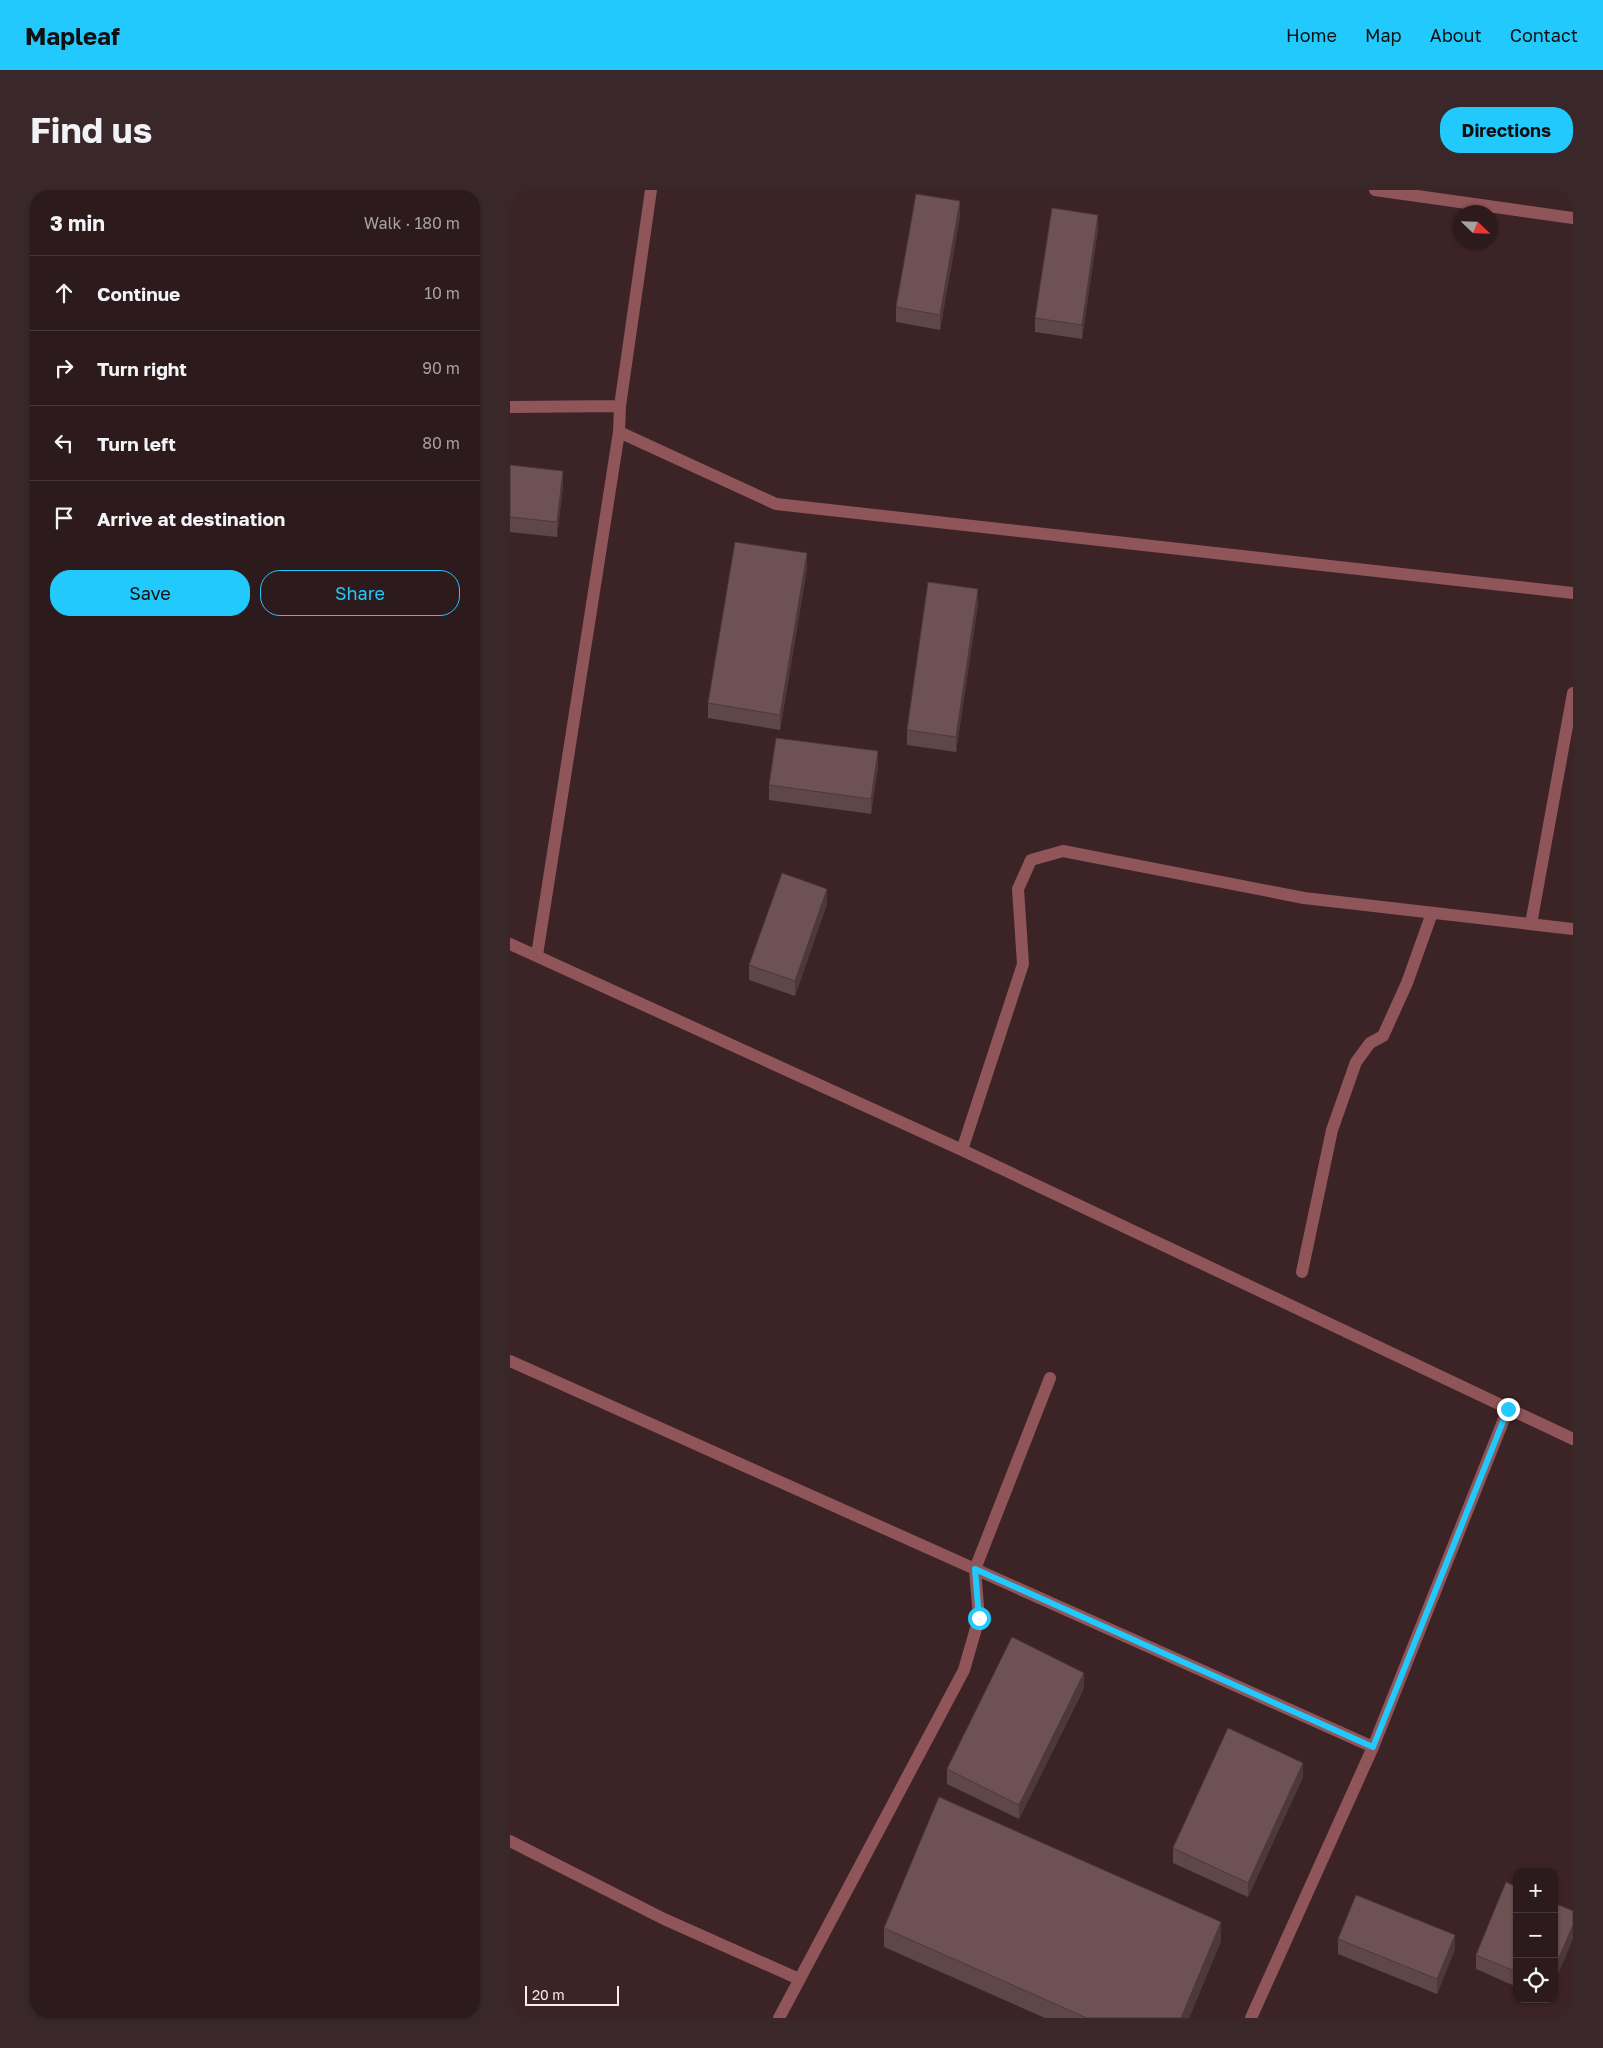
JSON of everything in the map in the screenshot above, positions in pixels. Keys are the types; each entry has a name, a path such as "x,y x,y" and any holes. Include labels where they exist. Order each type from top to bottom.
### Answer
{"street":[{"path":"537,955 618,432 650,190"},
{"path":"1375,190 1573,218"},
{"path":"510,407 620,406"},
{"path":"618,432 776,504 1573,593"},
{"path":"1531,924 1573,693"},
{"path":"962,1150 1023,964 1018,890 1031,860 1063,851 1304,898 1573,929"},
{"path":"1302,1272 1332,1130 1356,1062 1370,1042 1383,1036 1407,983 1432,913"},
{"path":"510,944 962,1150 1573,1439"},
{"path":"510,1361 1373,1747"},
{"path":"779,2018 798,1979 964,1670 979,1618 975,1569 1050,1378"},
{"path":"1251,2018 1373,1747 1508,1409"},
{"path":"510,1841 664,1919 798,1979"}],"building":[{"path":"916,194 960,201 940,315 896,307"},
{"path":"1052,208 1098,215 1082,325 1035,318"},
{"path":"510,465 563,471 557,522 510,517"},
{"path":"735,542 807,553 780,715 708,703"},
{"path":"928,582 978,589 956,737 907,730"},
{"path":"776,738 878,751 871,799 769,785"},
{"path":"782,873 827,889 795,981 749,965"},
{"path":"1012,1637 1084,1673 1019,1805 947,1769"},
{"path":"1228,1728 1303,1763 1248,1883 1173,1848"},
{"path":"939,1797 1221,1922 1181,2018 1087,2018 884,1928"},
{"path":"1506,1882 1513,1885 1513,1970 1476,1955"},
{"path":"1356,1895 1455,1935 1437,1979 1338,1939"},
{"path":"1558,1905 1573,1911 1573,1925 1558,1960"}],"route":[{"path":"979,1618 975,1569 1373,1747 1508,1409"}]}
